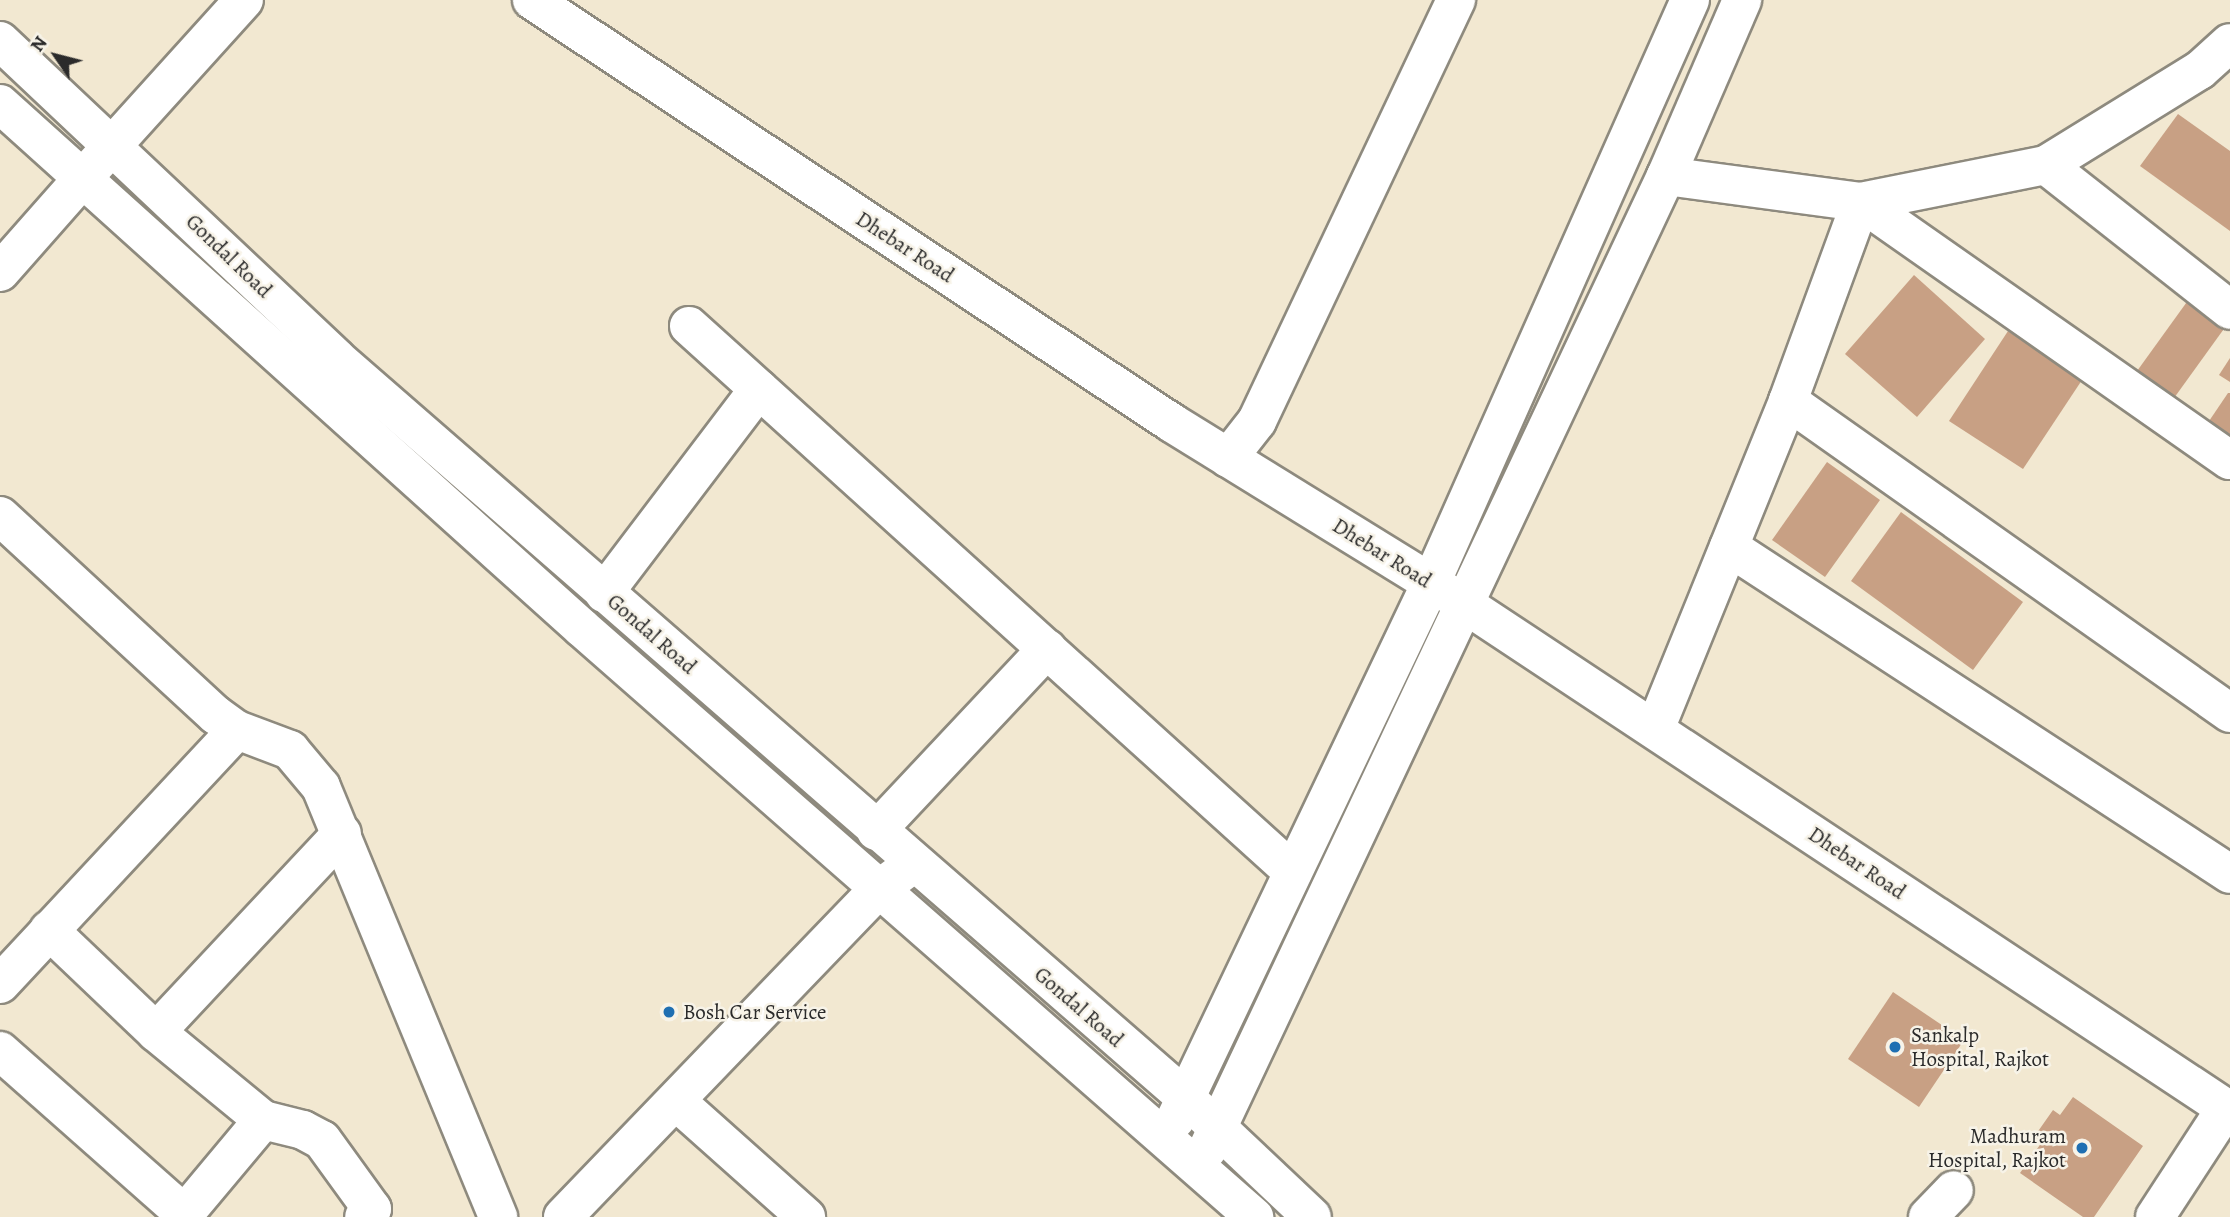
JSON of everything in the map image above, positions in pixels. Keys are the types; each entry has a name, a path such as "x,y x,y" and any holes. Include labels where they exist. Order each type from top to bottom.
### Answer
{"street":[{"path":"0,272 244,0"},
{"name":"Dhebar Road","path":"532,0 1228,458 1463,603 2228,1109"},
{"path":"1228,458 1257,421 1456,0"},
{"path":"1165,1141 1431,583 1690,0"},
{"path":"1197,1166 1217,1130 1666,176 1742,0"},
{"name":"Gondal Road","path":"0,41 336,358 876,831 1186,1098 1312,1217"},
{"path":"1666,176 1861,201 2046,165 2200,70 2230,43"},
{"name":"Gondal Road","path":"0,104 878,890 1255,1217"},
{"path":"2046,165 2230,310"},
{"path":"1654,729 1788,401 1861,201"},
{"path":"1861,201 2230,460"},
{"path":"690,326 1293,872"},
{"path":"604,593 759,389"},
{"path":"1788,401 2230,713"},
{"path":"0,516 237,730 278,742 302,761 321,786 498,1217"},
{"path":"1729,547 2230,874"},
{"path":"876,831 1047,649"},
{"path":"0,984 237,730"},
{"path":"156,1031 342,832"},
{"path":"563,1217 878,890 915,863"},
{"path":"49,930 156,1031 263,1120 303,1130 322,1140 376,1214"},
{"path":"0,1051 183,1215 263,1120"},
{"path":"677,1101 806,1217"},
{"path":"2155,1217 2228,1109"},
{"path":"1927,1217 1954,1190"}],"building":[{"path":"2178,114 2230,151 2230,231 2140,166"},
{"path":"1914,275 1985,339 1917,417 1845,354"},
{"path":"2189,299 2226,326 2169,405 2132,378"},
{"path":"2008,331 2082,380 2023,469 1949,421"},
{"path":"2230,358 2230,382 2219,375"},
{"path":"2230,393 2230,444 2205,427"},
{"path":"1827,462 1880,500 1825,577 1772,540"},
{"path":"1901,512 2023,602 1973,670 1851,581"},
{"path":"1893,992 1964,1040 1919,1107 1848,1059"},
{"path":"2073,1097 2143,1146 2094,1217 2083,1217 2020,1173 2042,1142 2034,1137 2053,1110 2060,1115"}],"place":[{"name":"Bosh Car Service","path":"669,1012"},
{"name":"Sankalp Hospital, Rajkot","path":"1895,1047"},
{"name":"Madhuram Hospital, Rajkot","path":"2082,1148"}]}
